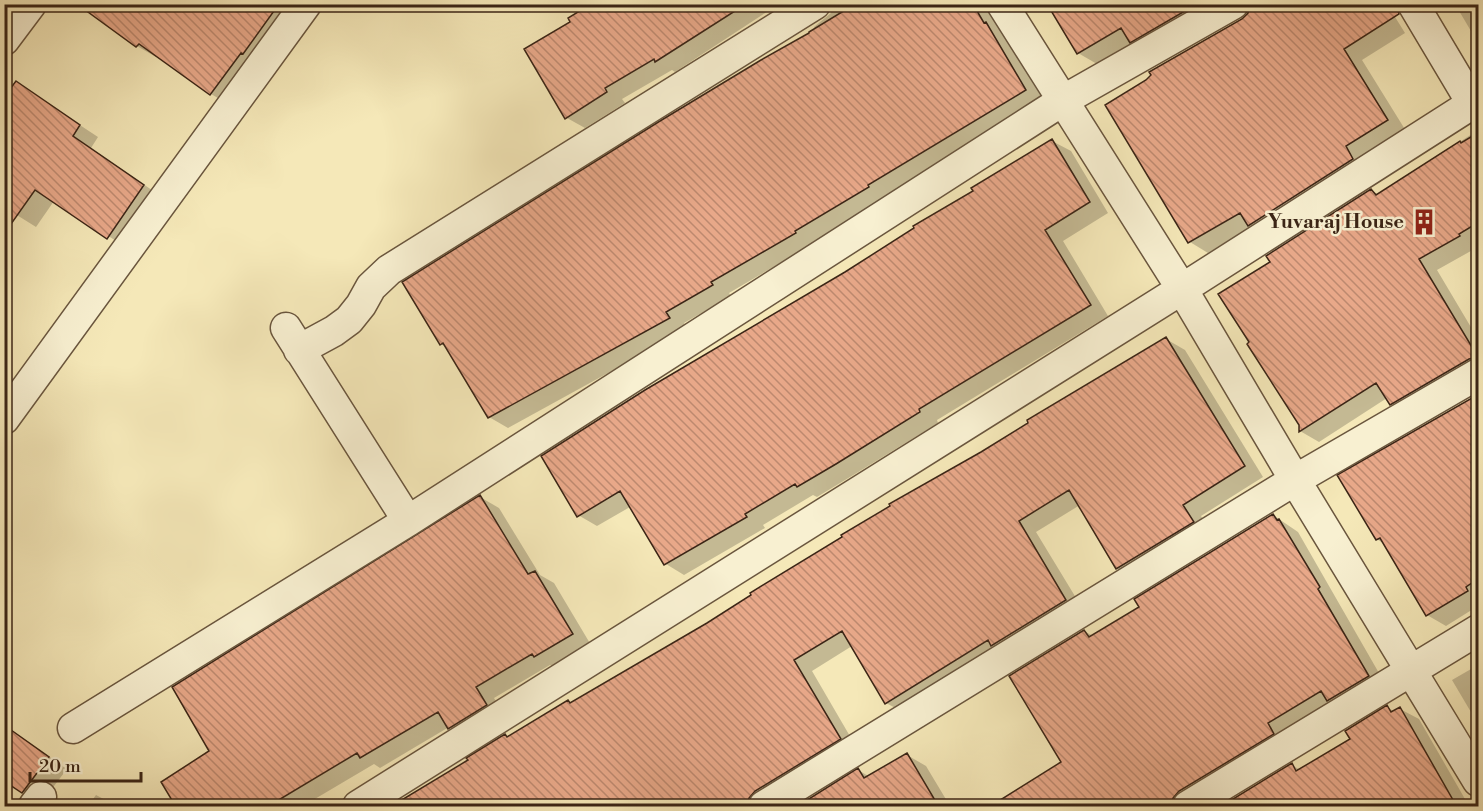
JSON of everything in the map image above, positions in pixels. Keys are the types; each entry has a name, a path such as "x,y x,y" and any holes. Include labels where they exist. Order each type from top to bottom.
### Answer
{"street":[{"path":"4,40 31,4"},
{"path":"8,407 306,4"},
{"path":"408,520 292,339 334,331 349,320 371,287 389,270 815,4"},
{"path":"1002,4 1182,289 1295,480 1479,781"},
{"path":"73,728 408,520 1062,101 1233,4"},
{"path":"358,807 1182,289 1475,101 1413,4"},
{"path":"764,807 1295,480 1479,374"},
{"path":"1188,807 1479,630"}],"building":[{"path":"77,4 279,4 210,95 139,44 136,47"},
{"path":"591,4 746,4 655,62 654,59 605,88 607,92 565,119 524,49 570,22 568,18"},
{"path":"855,4 973,4 1026,90 868,185 869,187 795,231 796,233 711,282 713,285 666,312 670,318 488,418 443,343 440,345 402,282 660,121"},
{"path":"1047,4 1197,4 1130,43 1121,28 1077,54"},
{"path":"1250,4 1396,4 1399,14 1344,49 1388,120 1346,146 1353,159 1248,226 1240,213 1188,243 1105,105 1146,80 1151,75 1149,72 1242,19 1248,13"},
{"path":"16,81 80,125 73,136 144,185 107,239 35,190 4,234 4,97"},
{"path":"1479,132 1479,222 1459,234 1460,236 1419,259 1478,357 1469,359 1390,405 1376,383 1299,432 1299,425 1218,294 1270,262 1266,256 1371,189 1376,195 1460,141 1461,143"},
{"path":"1052,139 1090,202 1045,230 1091,305 919,409 920,412 836,464 797,487 795,484 745,514 747,517 664,565 620,491 577,517 541,456 645,390 845,272 914,228 913,226 973,191 971,188"},
{"path":"1166,337 1245,466 1183,505 1194,522 1116,569 1069,490 1019,521 1066,600 991,646 988,640 885,704 842,631 794,660 841,739 755,791 749,798 747,807 390,807 468,760 466,758 505,734 507,737 568,700 570,703 707,623 751,595 750,593 890,506 889,504 981,452 1028,423 1027,420"},
{"path":"1479,394 1479,578 1466,587 1468,591 1426,616 1380,538 1376,540 1337,475"},
{"path":"480,495 528,574 535,571 573,634 534,657 532,654 476,687 487,705 448,729 438,712 360,758 357,753 267,807 176,807 161,782 209,751 172,687"},
{"path":"1273,514 1277,520 1279,519 1320,587 1318,589 1369,676 1327,701 1321,691 1268,723 1274,734 1179,791 1173,798 1171,807 989,807 1061,762 1009,676 1084,630 1089,637 1139,607 1134,599"},
{"path":"1387,705 1391,712 1400,707 1457,807 1220,807 1292,763 1296,771 1350,739 1345,731"},
{"path":"4,725 49,757 22,793 4,781"},
{"path":"907,753 939,807 796,807 858,768 864,778"}],"place":[{"name":"Yuvaraj House","path":"1424,222"}]}
